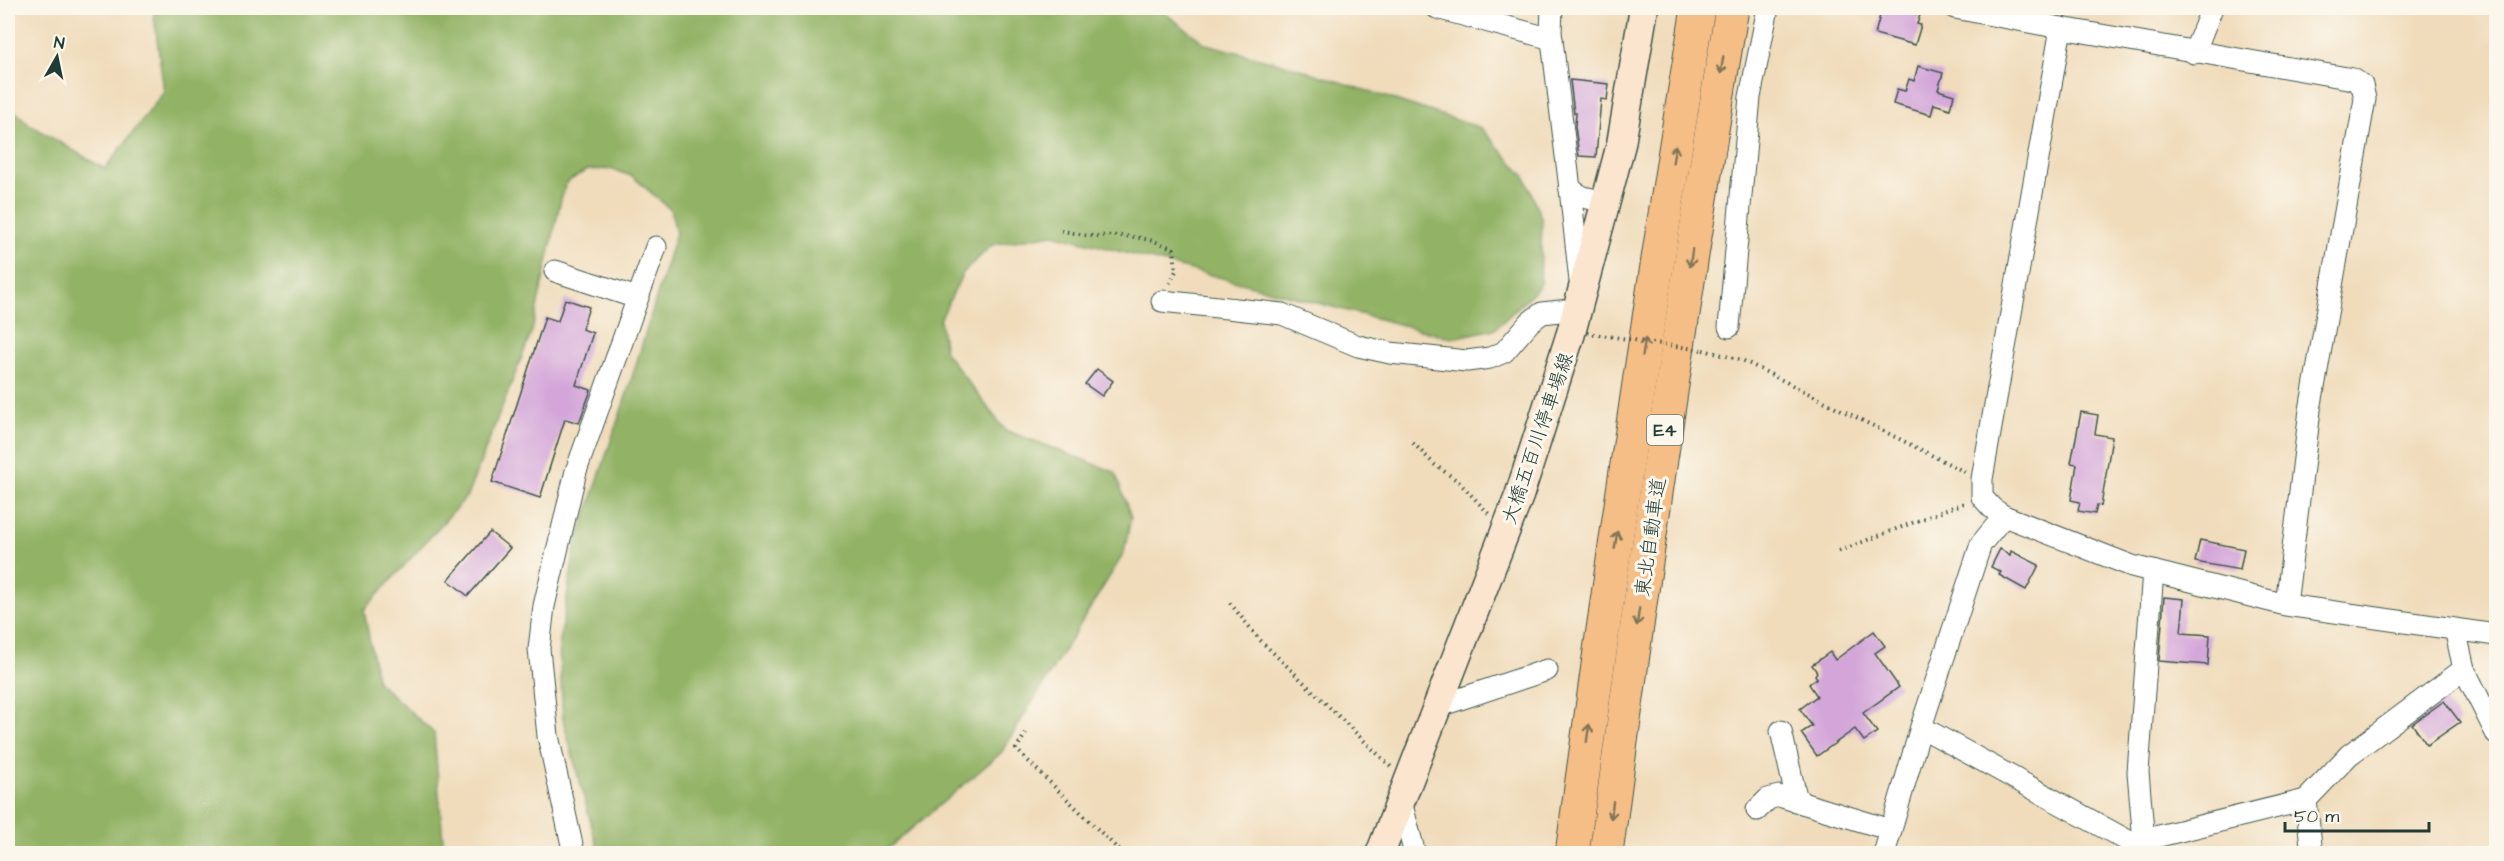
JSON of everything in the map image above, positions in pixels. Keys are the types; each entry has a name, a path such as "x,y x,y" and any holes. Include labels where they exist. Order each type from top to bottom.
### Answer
{"highway":[{"name":"東北自動車道","path":"1572,854 1603,622 1663,220 1698,8"},
{"name":"東北自動車道","path":"1606,854 1635,636 1696,223 1732,8"}],"main road":[{"name":"大橋五百川停車場線","path":"1380,854 1508,524 1582,312 1621,144 1644,8"}],"street":[{"path":"1437,8 1552,39"},
{"path":"1162,301 1282,314 1358,346 1390,353 1467,361 1490,358 1504,352 1530,322 1542,313 1582,312 1552,39 1552,8"},
{"path":"1729,327 1750,97 1768,8"},
{"path":"1955,8 2194,53 2353,79 2362,85 2365,99 2310,410 2286,605"},
{"path":"2194,53 2212,8"},
{"path":"2061,28 1982,488 1992,508 2004,516 2132,566 2286,605 2496,635"},
{"path":"1570,189 1583,197 1606,202"},
{"path":"574,854 548,736 540,649 544,606 576,471 656,247"},
{"path":"555,272 637,298"},
{"path":"1884,854 1921,727 1981,544 2004,516"},
{"path":"2141,848 2138,772 2152,571"},
{"path":"2455,629 2464,669 2496,733"},
{"path":"2141,848 2151,838 2306,800 2349,755 2464,669"},
{"path":"1436,708 1546,670"},
{"path":"1921,727 2141,848"},
{"path":"1781,731 1796,796 1802,802"},
{"path":"1403,790 1415,854"},
{"path":"1757,810 1768,799 1779,796 1891,830"},
{"path":"2306,800 2312,854"}],"path":[{"path":"1061,231 1094,236 1129,235 1159,242 1174,249 1176,271 1162,301"},
{"path":"1582,312 1702,350 1742,360 1950,466 1982,488"},
{"path":"1413,443 1435,465 1458,481 1485,512 1508,524"},
{"path":"1839,551 1982,488"},
{"path":"1230,603 1259,639 1403,790"},
{"path":"1026,733 1016,749 1124,854"}],"green space":[{"path":"153,8 1158,8 1206,44 1294,67 1481,128 1525,177 1542,220 1540,286 1495,329 1452,338 1053,234 992,245 963,273 940,320 945,352 1005,430 1115,472 1131,517 1124,553 1001,753 883,853 599,853 563,720 559,646 575,548 630,384 676,233 671,210 632,176 610,169 587,170 567,182 561,199 532,331 467,496 364,610 377,681 434,733 444,853 8,853 8,105 30,125 105,169 164,92"}],"building":[{"path":"1882,8 1895,8 1920,15 1917,24 1921,25 1915,45 1875,34"},
{"path":"1918,66 1943,73 1938,90 1954,95 1950,109 1934,104 1931,115 1893,104 1897,89 1905,91 1909,79 1914,81"},
{"path":"1570,80 1609,84 1607,100 1601,99 1596,157 1579,156 1575,126 1576,113 1574,113"},
{"path":"565,299 589,307 582,329 593,333 576,385 591,390 579,423 565,419 540,498 492,482 545,317 558,321"},
{"path":"1097,369 1113,381 1102,396 1085,384"},
{"path":"2081,412 2098,415 2095,434 2112,437 2101,506 2097,505 2095,514 2078,511 2080,502 2071,500 2077,464 2071,463"},
{"path":"490,532 510,548 468,596 448,580"},
{"path":"2200,540 2244,549 2240,570 2195,562"},
{"path":"2000,549 2010,555 2011,551 2039,565 2026,590 1999,575 2001,572 1991,567"},
{"path":"2164,597 2184,599 2181,633 2210,635 2208,665 2159,661"},
{"path":"1874,631 1885,646 1875,653 1899,687 1863,713 1877,732 1864,741 1855,729 1817,756 1801,733 1812,726 1800,709 1817,696 1809,684 1817,678 1815,675 1817,672 1812,665 1830,652 1835,660"},
{"path":"2444,701 2460,722 2427,745 2412,724"}]}
